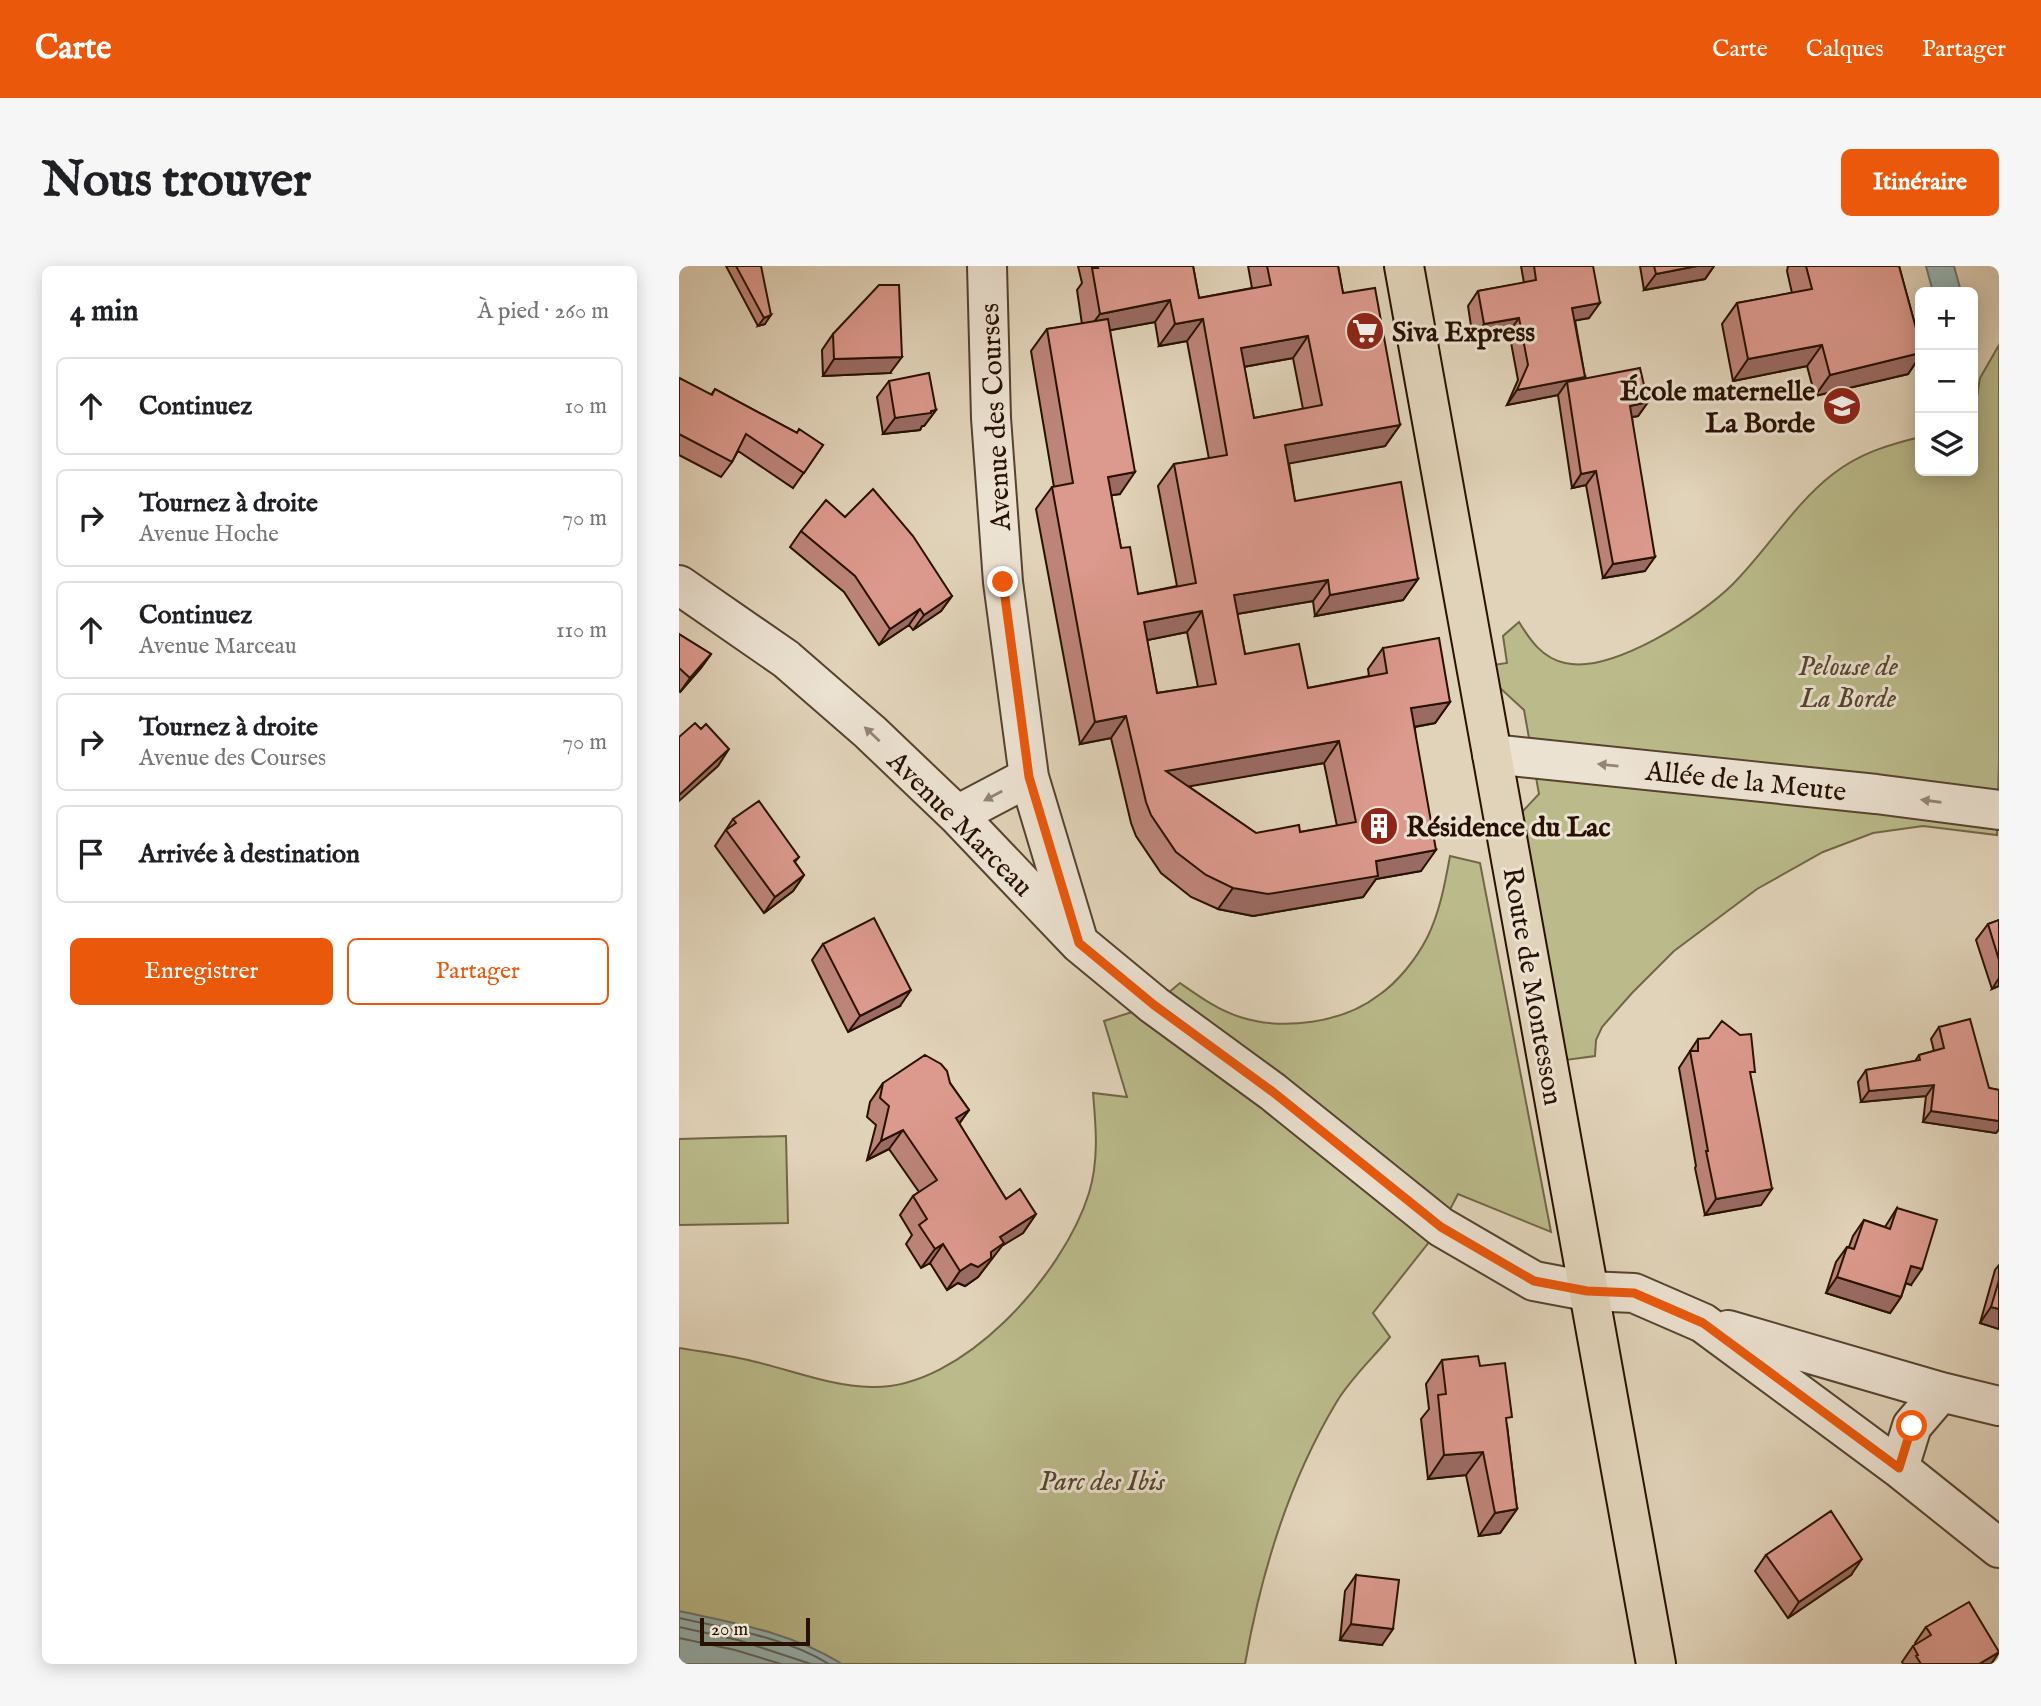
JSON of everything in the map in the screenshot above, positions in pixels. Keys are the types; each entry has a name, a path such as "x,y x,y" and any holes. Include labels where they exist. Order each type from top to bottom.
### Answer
{"main road":[{"name":"Route de Montesson","path":"1404,266 1656,1664"}],"street":[{"name":"Avenue des Courses","path":"987,266 991,418 1003,582 1029,777 1079,943"},
{"name":"Avenue Marceau","path":"679,585 786,659 870,732 957,815 1079,943 1154,1005 1273,1092 1441,1227 1534,1281 1587,1291 1634,1293 1703,1323"},
{"name":"Allée de la Meute","path":"1492,754 1862,792 1999,810"},
{"path":"957,815 1029,777"},
{"path":"1703,1323 1941,1392 1999,1406"},
{"path":"1703,1323 1899,1468 1999,1548"},
{"path":"1899,1468 1912,1426 1941,1392"}],"green space":[{"name":"Pelouse de La Borde","path":"1999,345 1997,835 1923,826 1873,833 1823,852 1757,889 1674,951 1602,1027 1596,1040 1595,1056 1566,1060 1521,813 1539,794 1524,710 1500,688 1493,665 1507,663 1503,636 1519,622 1538,647 1550,657 1565,663 1584,664 1607,660 1655,640 1700,611 1733,584 1793,513 1833,474 1853,460 1886,447 1915,438 1915,476 1978,476 1980,378"},
{"name":"Parc des Ibis","path":"1450,856 1480,863 1551,1232 1458,1194 1441,1227 1373,1313 1390,1337 1342,1394 1304,1465 1290,1497 1268,1563 1245,1664 679,1664 679,1348 743,1359 841,1384 871,1387 905,1383 940,1369 973,1348 1005,1322 1033,1291 1076,1225 1089,1193 1096,1131 1093,1093 1127,1097 1104,1021 1154,1005 1180,983 1209,1003 1240,1017 1257,1021 1293,1024 1312,1022 1331,1018 1364,1005 1393,984 1423,946 1439,908"},
{"path":"786,1136 788,1223 679,1225 679,1139"}],"water":[{"path":"1926,266 1954,266 1960,287 1932,287"},
{"path":"679,1611 784,1637 842,1664 679,1664"}],"building":[{"path":"736,266 761,266 771,315 764,318"},
{"path":"1097,266 1193,266 1199,298 1271,285 1267,266 1338,266 1343,293 1375,288 1400,425 1285,445 1295,501 1401,482 1418,579 1330,595 1328,580 1234,595 1245,654 1299,644 1308,688 1387,673 1383,648 1439,638 1450,702 1411,708 1436,850 1376,861 1378,876 1268,894 1233,888 1206,875 1176,852 1151,815 1126,716 1095,722 1052,487 1073,483 1047,329 1108,319 1135,472 1108,477 1121,548 1130,547 1138,594 1196,583 1174,464 1227,455 1203,319 1175,324 1170,300 1100,314 1092,268 1098,268","holes":["1308,336 1322,405 1254,418 1241,348","1202,611 1216,684 1157,693 1144,622","1339,741 1356,822 1300,832 1299,825 1256,833 1166,771"]},
{"path":"1534,266 1593,266 1600,303 1572,308 1585,377 1517,390 1528,365 1519,318 1484,324 1478,291 1536,280"},
{"path":"1654,266 1697,266 1656,274"},
{"path":"1806,266 1899,266 1915,325 1915,354 1830,375 1822,345 1748,359 1737,303 1812,289"},
{"path":"879,285 899,285 902,357 834,359 833,334"},
{"path":"1640,368 1648,402 1630,406 1655,557 1613,564 1596,471 1581,474 1567,382"},
{"path":"929,373 936,410 895,418 889,381"},
{"path":"679,378 712,395 715,389 797,433 799,429 823,445 804,473 746,434 732,462 679,434"},
{"path":"873,489 913,536 952,596 924,615 920,609 890,629 855,576 801,531 826,500 845,517"},
{"path":"679,634 711,654 690,678 679,668"},
{"path":"695,723 701,729 706,724 729,749 679,795 679,737"},
{"path":"759,801 799,857 794,861 804,875 775,897 726,830 736,823 733,819"},
{"path":"874,918 911,990 860,1016 823,944"},
{"path":"1999,920 1999,960 1988,924"},
{"path":"1970,1019 1989,1088 1999,1090 1999,1121 1931,1111 1934,1085 1869,1091 1866,1070 1920,1060 1919,1055 1944,1048 1939,1027"},
{"path":"1722,1021 1740,1035 1751,1034 1755,1072 1750,1072 1772,1189 1716,1199 1690,1051 1698,1051 1698,1039 1709,1038"},
{"path":"925,1055 941,1064 947,1071 950,1083 969,1110 956,1118 1006,1199 1020,1189 1036,1214 1000,1237 1004,1243 991,1252 991,1258 978,1267 971,1264 960,1271 943,1244 935,1249 919,1225 927,1219 913,1196 937,1180 903,1130 881,1141 889,1106 880,1098 883,1083"},
{"path":"1897,1208 1937,1220 1922,1269 1911,1266 1901,1297 1837,1277 1847,1247 1854,1249 1864,1220 1890,1229"},
{"path":"1999,1280 1999,1309 1991,1307"},
{"path":"1478,1356 1480,1366 1505,1363 1512,1417 1506,1418 1517,1509 1495,1513 1483,1452 1444,1455 1438,1395 1446,1394 1442,1360"},
{"path":"1831,1511 1862,1559 1799,1602 1766,1555"},
{"path":"1356,1575 1399,1580 1393,1629 1351,1624"},
{"path":"1969,1602 1999,1652 1979,1664 1921,1664 1913,1646 1931,1635 1926,1627"}],"place":[{"name":"Siva Express","path":"1365,331"},
{"name":"École maternelle La Borde","path":"1842,406"},
{"name":"Résidence du Lac","path":"1379,826"}],"route":[{"path":"1003,582 1029,777 1079,943 1154,1005 1273,1092 1441,1227 1534,1281 1587,1291 1634,1293 1703,1323 1899,1468 1912,1426"}]}
